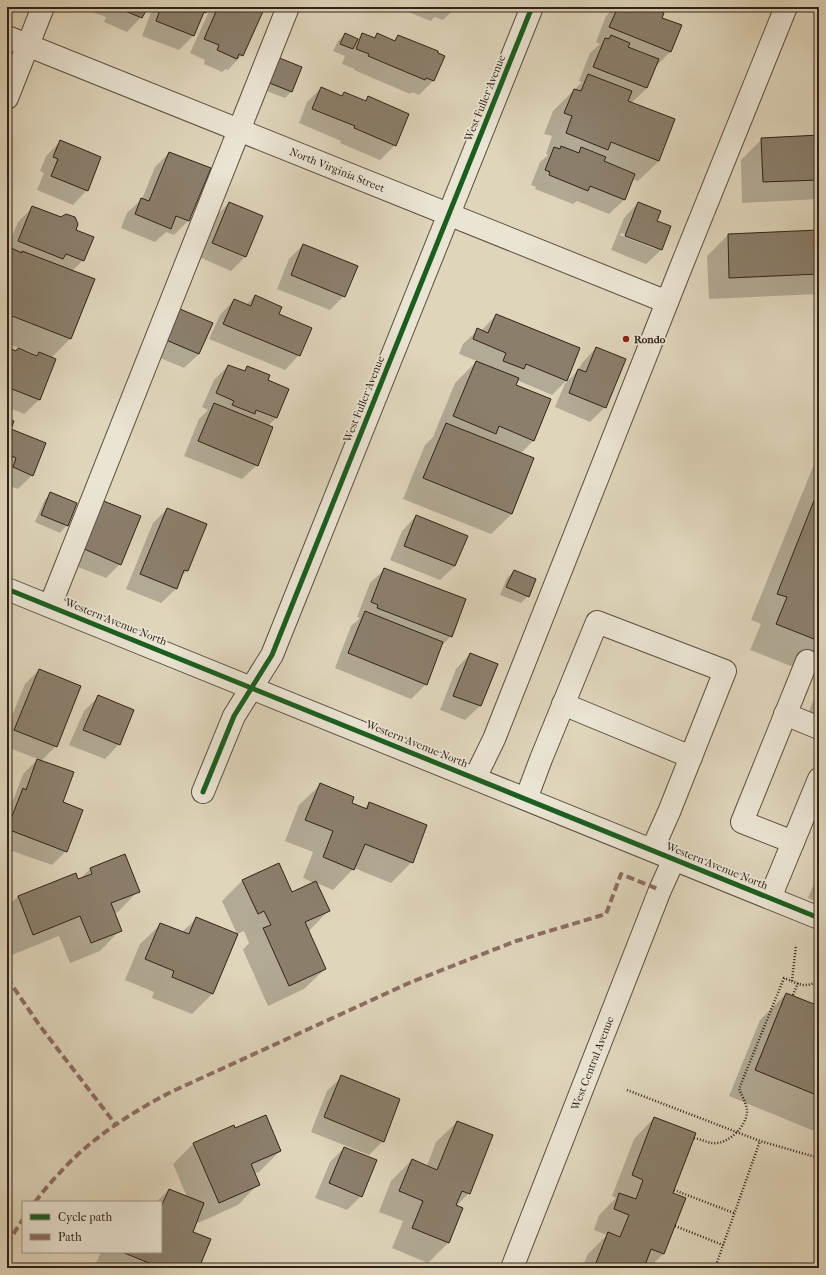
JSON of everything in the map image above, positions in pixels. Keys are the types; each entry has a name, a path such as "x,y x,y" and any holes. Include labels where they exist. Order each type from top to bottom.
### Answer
{"street":[{"path":"7,98 43,7"},
{"path":"50,606 288,7"},
{"name":"West Fuller Avenue","path":"203,792 234,716 272,655 532,7"},
{"path":"474,778 497,731 786,7"},
{"name":"North Virginia Street","path":"7,37 667,302"},
{"name":"Western Avenue North","path":"7,589 819,918"},
{"path":"526,799 597,622 725,671 652,850"},
{"path":"793,842 742,822 806,661"},
{"path":"563,704 691,757"},
{"path":"785,714 819,728"},
{"path":"770,898 819,779"},
{"name":"West Central Avenue","path":"512,1268 657,897 674,859"}],"path":[{"path":"792,981 796,945"},
{"path":"694,1138 718,1143 737,1132 742,1126 747,1112 739,1089 784,978 804,985 810,985 819,980"},
{"path":"793,995 798,983"},
{"path":"627,1090 760,1141 819,1158"},
{"path":"715,1268 760,1141"},
{"path":"674,1190 734,1213"},
{"path":"675,1226 723,1245"}],"building":[{"path":"118,7 148,7 142,18"},
{"path":"161,7 208,7 206,13 204,12 194,36 156,21"},
{"path":"218,7 265,7 243,56 239,54 237,59 217,50 219,45 204,39"},
{"path":"618,7 650,7 664,13 662,18 682,25 671,52 609,27"},
{"path":"345,33 358,39 353,49 340,44"},
{"path":"362,33 375,38 377,33 395,41 398,35 438,51 438,53 445,56 434,81 426,78 425,80 368,56 369,54 356,49"},
{"path":"611,35 630,43 628,47 659,59 647,88 593,67 605,38 609,39"},
{"path":"277,57 302,67 292,92 267,82"},
{"path":"588,74 632,91 628,101 675,119 659,161 611,142 608,150 566,133 572,116 564,113 574,89 581,91"},
{"path":"321,87 342,96 344,92 366,101 368,96 409,114 396,146 354,128 355,126 312,109"},
{"path":"819,135 819,180 763,182 761,138"},
{"path":"60,140 101,157 88,191 51,176 58,159 53,157"},
{"path":"561,146 579,153 581,147 606,157 604,161 635,174 625,200 590,186 588,191 549,175 550,172 545,170 554,147 560,149"},
{"path":"169,152 211,168 189,221 176,216 171,229 135,214 141,198 149,201"},
{"path":"229,202 263,216 246,257 212,243"},
{"path":"638,202 661,211 657,221 671,226 662,250 625,236"},
{"path":"32,206 61,217 66,214 75,217 78,224 76,230 94,237 84,261 66,254 63,259 18,241"},
{"path":"819,230 819,274 729,278 728,234"},
{"path":"303,244 358,266 345,297 291,275"},
{"path":"11,248 95,279 71,339 7,314 7,258"},
{"path":"255,295 282,307 279,314 312,328 300,356 223,324 234,299 251,306"},
{"path":"180,309 213,323 199,354 166,340"},
{"path":"496,314 580,348 567,381 526,364 524,369 503,361 506,353 473,339 477,328 488,333"},
{"path":"7,347 16,351 18,348 37,356 39,352 56,359 40,400 7,387"},
{"path":"596,347 626,359 606,408 569,393 578,369 586,372"},
{"path":"476,361 519,378 516,385 551,399 534,441 499,426 496,434 453,416"},
{"path":"228,365 245,371 247,366 270,375 268,380 289,389 277,418 256,410 255,414 232,405 234,401 216,393"},
{"path":"214,403 273,427 258,466 198,441"},
{"path":"7,419 14,421 11,429 46,443 33,476 13,467 16,458 7,454"},
{"path":"446,423 534,458 512,514 423,478"},
{"path":"819,488 819,641 776,624 787,597 777,594"},
{"path":"50,492 77,503 68,526 41,515"},
{"path":"101,500 141,516 121,565 82,548"},
{"path":"167,508 207,524 188,571 184,570 177,589 140,574"},
{"path":"416,515 468,536 455,566 404,546"},
{"path":"384,568 466,599 452,637 377,608 378,605 371,602"},
{"path":"514,570 536,579 529,597 506,587"},
{"path":"365,611 443,642 427,685 348,653"},
{"path":"470,653 498,664 481,706 453,696"},
{"path":"39,669 81,686 57,747 14,730"},
{"path":"98,695 134,710 120,745 83,730"},
{"path":"37,759 74,772 63,802 83,810 67,852 7,829 23,788 26,790"},
{"path":"320,783 354,797 352,803 367,809 369,802 427,825 413,863 365,844 354,870 323,857 333,831 305,820"},
{"path":"125,854 140,892 111,903 122,931 91,943 80,916 33,935 18,896 76,873 78,879 92,874 90,868"},
{"path":"279,863 292,892 316,881 330,911 305,922 326,969 289,986 263,928 271,925 264,911 258,914 242,880"},
{"path":"196,917 238,934 213,994 172,977 174,971 145,959 160,923 189,934"},
{"path":"786,993 819,1006 819,1096 755,1070"},
{"path":"341,1075 400,1099 384,1142 324,1117"},
{"path":"266,1115 281,1151 251,1164 260,1185 219,1203 193,1143 234,1125 235,1128"},
{"path":"654,1117 696,1133 673,1193 686,1198 664,1254 651,1249 644,1268 594,1268 608,1232 620,1237 629,1215 614,1209 619,1193 636,1199 643,1180 632,1175"},
{"path":"457,1121 493,1135 470,1194 462,1191 456,1205 463,1208 449,1243 412,1228 423,1201 399,1191 412,1159 437,1170"},
{"path":"344,1147 377,1160 362,1197 329,1183"},
{"path":"169,1189 204,1203 193,1232 211,1239 199,1268 161,1268 124,1253 162,1253 162,1205"}],"marked path":[{"path":"36,1201 48,1185 69,1163 95,1140 140,1109 171,1092 409,983 516,941 606,914 621,874 660,890"},
{"path":"7,978 40,1026 116,1125"},
{"path":"7,1244 22,1221"}],"cycle path":[{"path":"203,792 234,716 272,655 532,7"},
{"path":"7,589 819,918"}],"place":[{"name":"Rondo","path":"626,339"}]}
